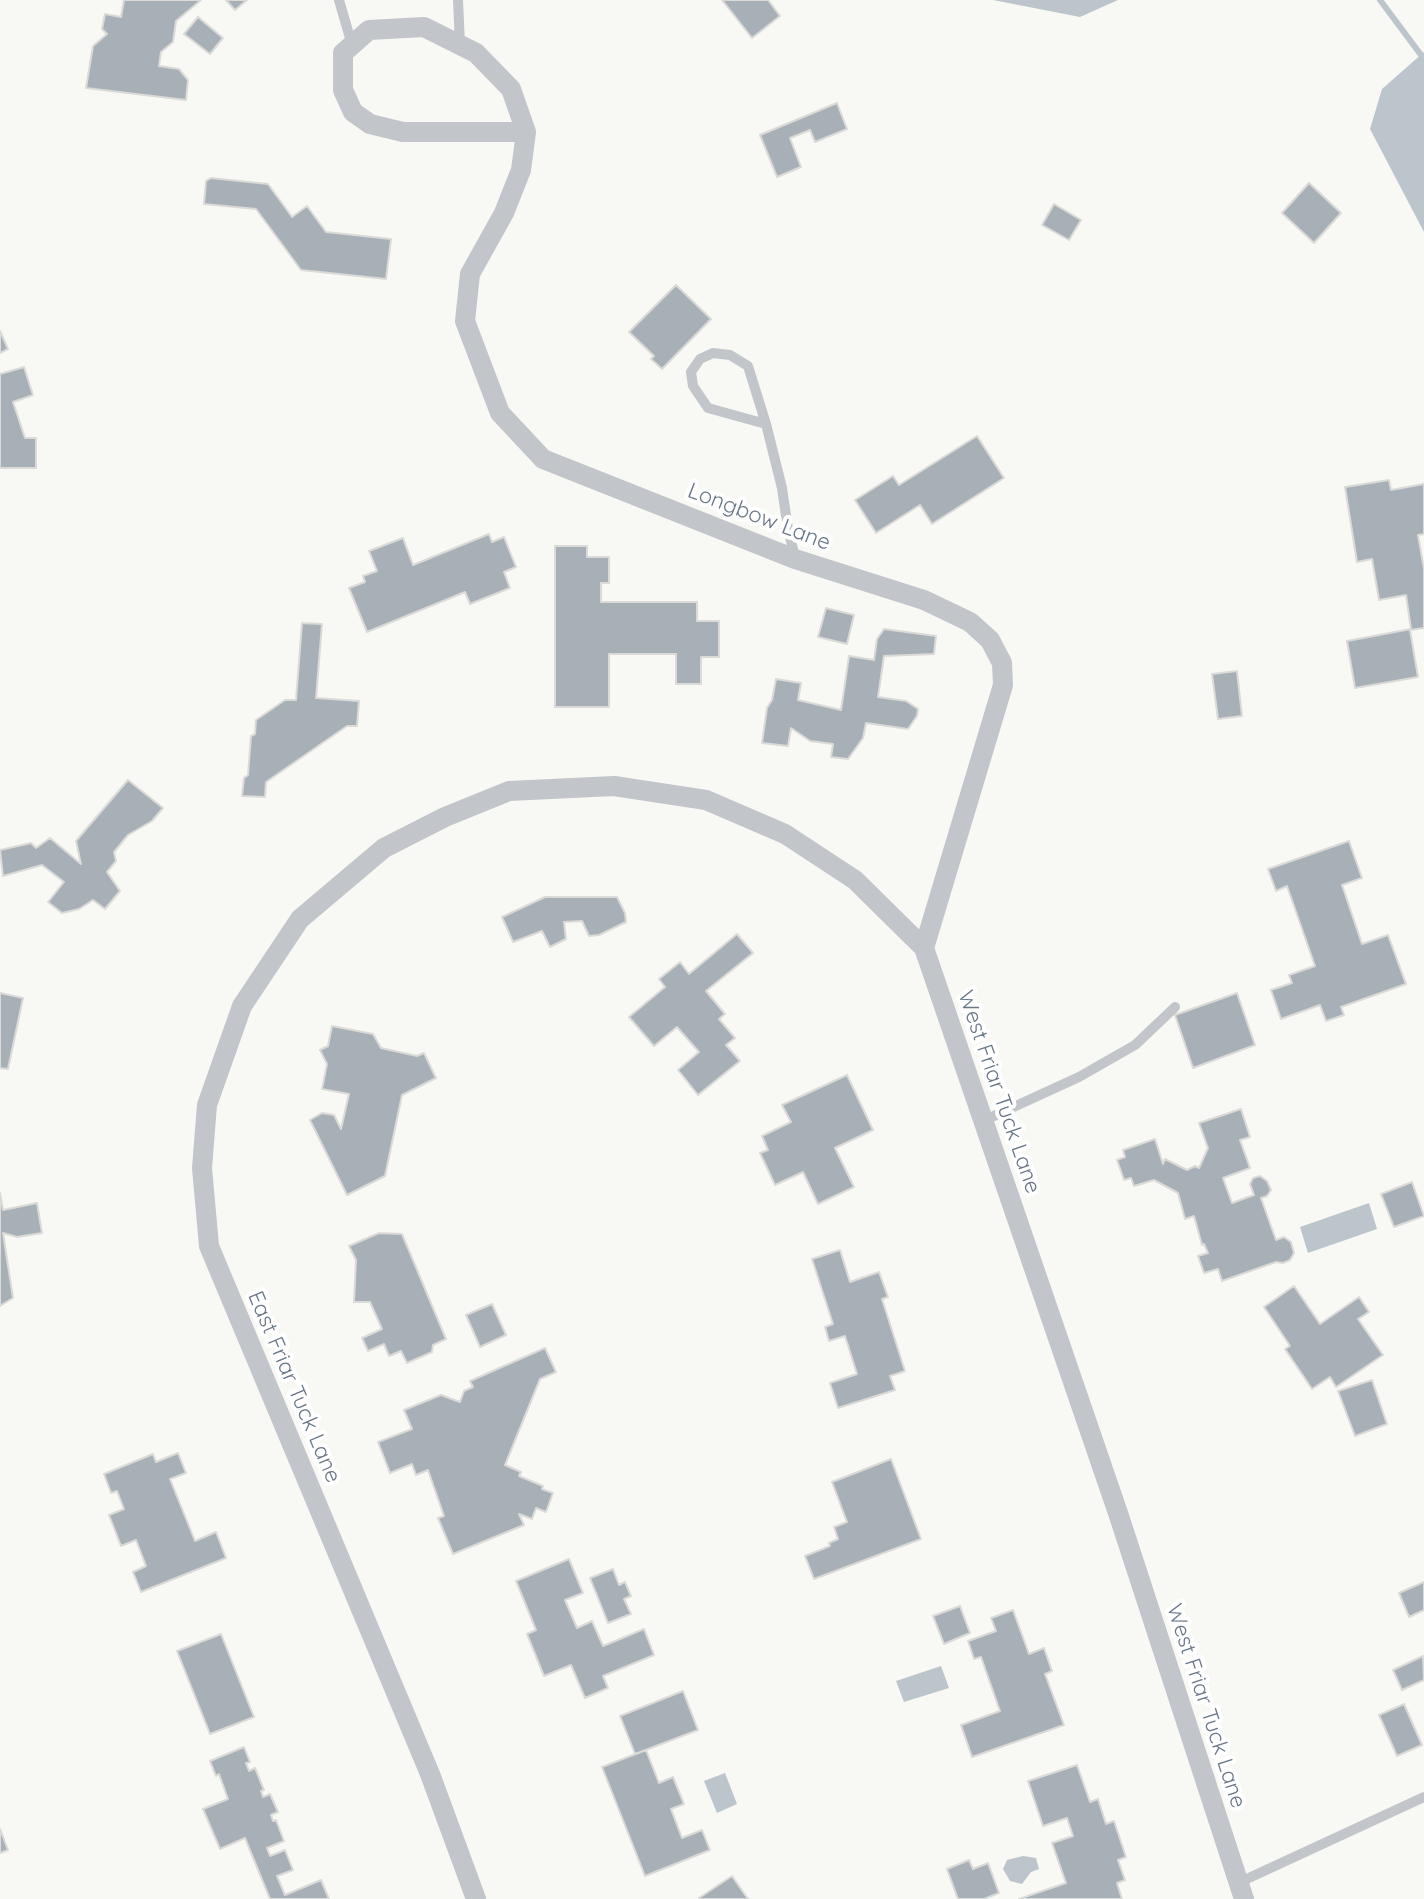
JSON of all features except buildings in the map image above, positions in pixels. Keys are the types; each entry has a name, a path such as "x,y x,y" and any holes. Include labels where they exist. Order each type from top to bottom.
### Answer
{"street":[{"name":"Longbow Lane","path":"352,45 369,30 424,27 476,53 511,89 526,132 521,170 504,213 470,274 465,321 500,413 543,459 795,559 924,600 970,622 990,640 1002,663 1003,685 924,948"},
{"path":"352,45 343,53 343,90 353,112 370,124 403,132 526,132"},
{"name":"West Friar Tuck Lane","path":"323,901 384,848 445,817 509,791 614,786 706,800 785,834 855,880 924,948 1118,1513 1241,1891"},
{"name":"East Friar Tuck Lane","path":"323,901 300,919 242,1006 207,1105 202,1168 209,1246 430,1774 476,1899"}],"lane":[{"path":"339,0 352,45"},
{"path":"458,0 460,45"},
{"path":"766,424 708,408 693,386 691,372 700,359 713,353 730,355 748,366 766,424 782,488 795,559"},
{"path":"983,1121 1079,1077 1135,1045 1175,1007"},
{"path":"1241,1891 1424,1797"}],"shaded area":[{"path":"993,0 1118,0 1080,17"},
{"path":"1424,52 1424,232 1370,129 1382,89"},
{"path":"1369,1203 1377,1229 1308,1253 1300,1227"},
{"path":"941,1666 949,1688 904,1702 896,1681"},
{"path":"725,1773 737,1804 717,1813 704,1781"},
{"path":"1023,1856 1036,1858 1039,1869 1031,1872 1022,1884 1010,1881 1003,1869 1007,1860"}],"waterway":[{"path":"1380,0 1424,59"}]}
